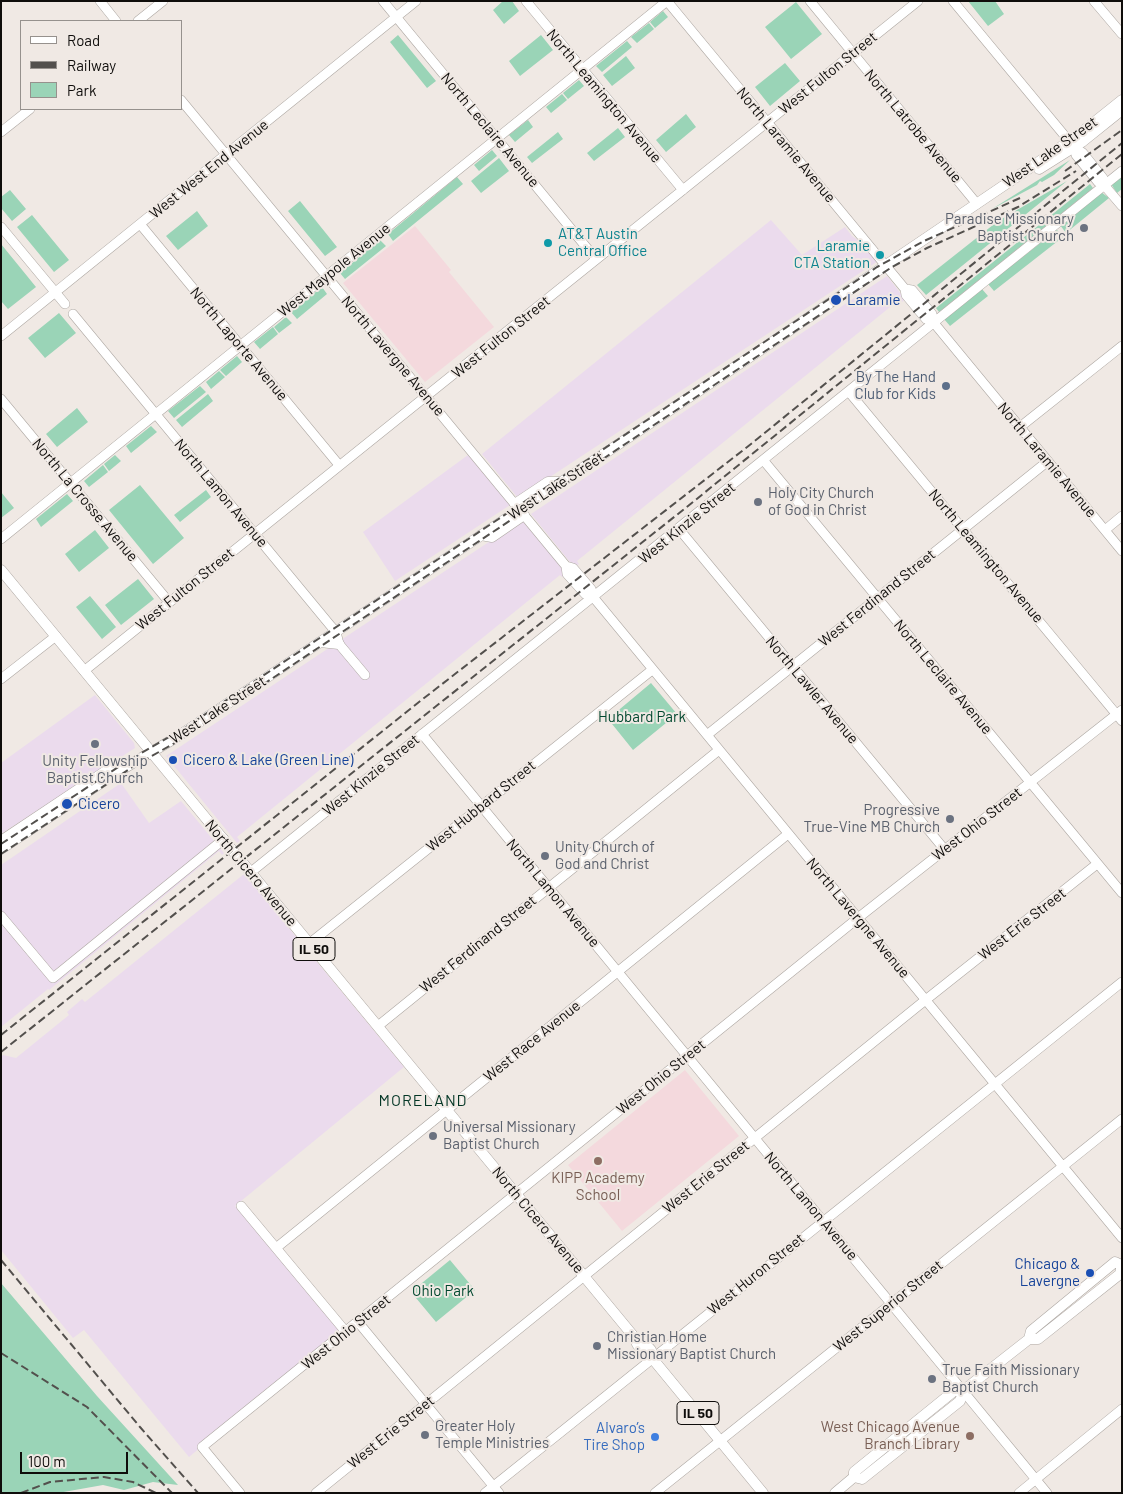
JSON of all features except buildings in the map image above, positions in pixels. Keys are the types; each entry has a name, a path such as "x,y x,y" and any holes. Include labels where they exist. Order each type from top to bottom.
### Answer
{"main road":[{"name":"West Lake Street","path":"1071,144 1122,100"},
{"name":"West Lake Street","path":"1,857 519,509 977,204 1122,110"},
{"path":"481,535 492,537 548,482 561,482"},
{"name":"North Cicero Avenue","path":"1,570 516,1193 635,1338 643,1352 652,1358 763,1493"},
{"path":"320,642 339,644"},
{"name":"West Lake Street","path":"1,841 106,771 154,754"},
{"name":"West Lake Street","path":"1,849 132,763"},
{"path":"835,1493 854,1477 854,1472 954,1391 964,1390 1029,1339 1038,1339 1105,1286 1120,1274 1122,1265"}],"street":[{"path":"100,1 115,20"},
{"path":"139,20 163,1"},
{"name":"North Leclaire Avenue","path":"383,1 596,259"},
{"name":"West West End Avenue","path":"1,336 416,1"},
{"name":"North Leamington Avenue","path":"526,1 683,190"},
{"name":"West Maypole Avenue","path":"1,540 667,1"},
{"name":"North Laramie Avenue","path":"667,1 905,289 906,295 926,319 934,323 1122,551"},
{"name":"North Latrobe Avenue","path":"810,1 977,204"},
{"name":"West Fulton Street","path":"84,670 918,1"},
{"path":"953,1 1071,144 1076,155 1098,182 1104,185 1122,206"},
{"path":"1094,1 1122,34"},
{"name":"North Lavergne Avenue","path":"182,101 566,566 567,574 585,594 594,598 1122,1238"},
{"path":"1,132 29,110"},
{"name":"West Kinzie Street","path":"251,872 850,392 1122,171"},
{"name":"North Laporte Avenue","path":"140,224 339,464"},
{"path":"1,227 65,304"},
{"name":"North Lamon Avenue","path":"73,314 336,632 339,644 365,675"},
{"path":"1020,427 1122,346"},
{"name":"North Leamington Avenue","path":"850,392 1120,715"},
{"name":"North La Crosse Avenue","path":"1,399 169,602"},
{"name":"North Leclaire Avenue","path":"764,461 1122,893"},
{"name":"West Ferdinand Street","path":"707,735 1048,461"},
{"path":"1105,530 1122,516"},
{"name":"North Lawler Avenue","path":"679,529 945,850"},
{"path":"1,679 56,636"},
{"name":"West Hubbard Street","path":"310,943 652,670"},
{"name":"West Ohio Street","path":"240,1493 202,1447 858,918 1030,782 1120,715"},
{"name":"North Lamon Avenue","path":"422,734 1047,1493"},
{"name":"West Ferdinand Street","path":"378,1026 719,750"},
{"name":"West Race Avenue","path":"276,1248 788,834"},
{"path":"1,916 53,978 224,839"},
{"name":"West Erie Street","path":"316,1493 925,1000 1098,864"},
{"name":"West Huron Street","path":"485,1493 496,1489 652,1358 1122,982"},
{"name":"West Superior Street","path":"654,1493 1122,1119"},
{"path":"241,1206 346,1332"},
{"path":"358,1322 496,1489"},
{"path":"1019,1493 1122,1409"}],"shaded area":[{"path":"771,220 802,255 845,227 852,236 866,246 878,261 518,498 482,454"},
{"path":"415,226 451,270 449,272 494,327 425,382 343,283"},
{"path":"887,276 905,299 902,302 900,299 577,561 579,564 574,567 531,514"},
{"path":"468,455 510,505 395,581 363,532"},
{"path":"522,520 561,567 565,575 562,577 560,575 237,837 240,841 237,843 166,756"},
{"path":"95,695 134,743 135,748 1,834 1,763"},
{"path":"121,783 149,823 181,801 224,853 222,855 219,851 1,1027 1,865"},
{"path":"244,874 404,1067 235,1206 341,1331 189,1457 84,1330 73,1338 1,1250 1,1057 3,1055 16,1058 69,1015 67,1012 82,999 85,1002"},
{"path":"685,1070 739,1136 622,1231 568,1165"}],"green space":[{"path":"503,1 512,1 519,11 504,24 493,10"},
{"path":"968,1 995,1 1004,14 988,26"},
{"path":"796,2 822,34 791,59 765,27"},
{"path":"663,11 668,17 655,28 650,22"},
{"path":"649,23 654,29 637,43 631,37"},
{"path":"398,35 436,81 427,88 390,42"},
{"path":"541,35 553,50 520,76 509,61"},
{"path":"627,41 632,47 602,72 596,66"},
{"path":"626,56 635,68 612,86 603,75"},
{"path":"785,63 800,81 770,106 755,87"},
{"path":"579,80 584,86 568,99 563,93"},
{"path":"562,94 567,100 551,113 546,107"},
{"path":"686,114 696,127 666,152 656,140"},
{"path":"528,120 533,127 515,142 509,135"},
{"path":"618,128 625,137 594,161 587,153"},
{"path":"558,132 563,139 532,163 527,157"},
{"path":"492,150 497,156 479,171 474,165"},
{"path":"499,158 509,171 481,193 471,181"},
{"path":"1070,160 1054,175 992,209"},
{"path":"1122,175 1122,189 1117,193 1111,184"},
{"path":"457,177 463,184 393,241 388,234"},
{"path":"1067,181 926,295 917,285 998,221"},
{"path":"1090,184 1093,188 939,312 936,308"},
{"path":"10,190 26,209 12,221 1,208 1,197"},
{"path":"1101,192 1109,198 1066,233 1060,225"},
{"path":"300,201 337,247 325,256 288,211"},
{"path":"197,211 208,226 178,250 166,236"},
{"path":"32,215 69,260 54,272 17,227"},
{"path":"1057,230 1063,237 994,291 988,284"},
{"path":"380,240 386,246 345,279 340,273"},
{"path":"1,244 36,287 8,309 1,301"},
{"path":"322,287 327,294 297,319 291,312"},
{"path":"982,289 988,296 950,326 944,319"},
{"path":"59,313 76,333 45,358 28,338"},
{"path":"286,317 292,323 279,333 274,327"},
{"path":"273,327 278,334 260,349 254,342"},
{"path":"237,356 242,362 226,376 220,370"},
{"path":"219,371 225,377 211,389 206,382"},
{"path":"200,386 206,392 174,418 168,411"},
{"path":"208,394 213,401 182,427 176,420"},
{"path":"77,408 88,422 57,447 46,434"},
{"path":"151,426 157,432 131,453 126,446"},
{"path":"115,455 121,461 109,471 104,464"},
{"path":"103,465 108,472 89,487 84,481"},
{"path":"140,485 184,538 153,564 109,510"},
{"path":"206,490 211,497 180,522 174,515"},
{"path":"1,492 14,508 1,518"},
{"path":"67,494 73,501 41,527 36,519"},
{"path":"95,530 109,548 79,572 65,554"},
{"path":"138,579 154,599 121,625 105,605"},
{"path":"90,596 116,627 102,639 76,607"},
{"name":"Hubbard Park","path":"651,683 677,714 633,750 608,719"},
{"name":"Ohio Park","path":"450,1260 475,1290 436,1322 411,1292"},
{"path":"1,1283 97,1396 178,1485 153,1482 124,1490 103,1485 58,1493 1,1493"}],"railway":[{"path":"1065,171 1122,130"},
{"path":"1,1035 419,702 751,444 1122,143"},
{"path":"1,1052 693,502 1122,154"},
{"path":"1,854 131,768 178,741 892,267 927,248 1018,207 1076,171"},
{"path":"1,844 129,760 183,729 877,267 924,241 1020,198"},
{"path":"1,1260 140,1427 198,1493"},
{"path":"1,1353 87,1407 172,1493"},
{"path":"21,1493 50,1482 104,1477 133,1482 156,1493"}],"place":[{"name":"Paradise Missionary Baptist Church","path":"1084,228"},
{"name":"AT&T Austin Central Office","path":"548,243"},
{"name":"Laramie CTA Station","path":"880,255"},
{"name":"Laramie","path":"836,300"},
{"name":"By The Hand Club for Kids","path":"946,386"},
{"name":"Holy City Church of God in Christ","path":"758,502"},
{"name":"Unity Fellowship Baptist Church","path":"95,744"},
{"name":"Cicero & Lake (Green Line)","path":"173,760"},
{"name":"Cicero","path":"67,804"},
{"name":"Progressive True-Vine MB Church","path":"950,819"},
{"name":"Unity Church of God and Christ","path":"545,856"},
{"name":"Universal Missionary Baptist Church","path":"433,1136"},
{"name":"KIPP Academy School","path":"598,1161"},
{"name":"Chicago & Lavergne","path":"1090,1273"},
{"name":"Christian Home Missionary Baptist Church","path":"597,1346"},
{"name":"True Faith Missionary Baptist Church","path":"932,1379"},
{"name":"Greater Holy Temple Ministries","path":"425,1435"},
{"name":"West Chicago Avenue Branch Library","path":"970,1436"},
{"name":"Alvaro’s Tire Shop","path":"655,1437"}],"district":[{"name":"MORELAND","path":"423,1101"}]}
